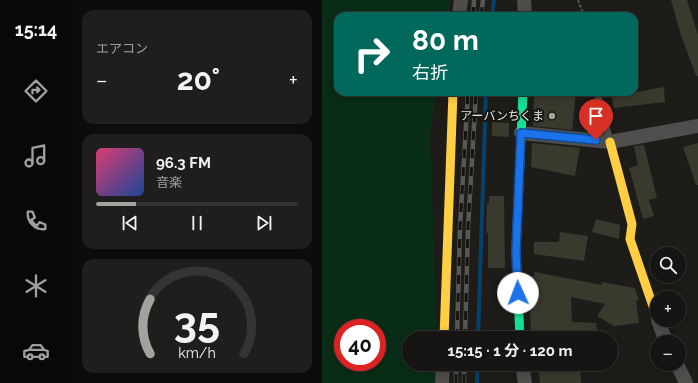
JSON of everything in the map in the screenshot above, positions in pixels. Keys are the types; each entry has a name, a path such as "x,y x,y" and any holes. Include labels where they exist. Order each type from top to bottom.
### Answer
{"street":[{"path":"460,12 461,0"},
{"path":"524,0 525,12"},
{"path":"444,331 453,96"},
{"path":"520,331 516,252 523,96"},
{"path":"521,133 610,142 698,126"},
{"path":"610,142 632,224 630,239 650,298"},
{"path":"442,383 443,371"},
{"path":"523,371 525,383"},
{"path":"680,371 686,383"}],"lane":[{"path":"599,96 610,142"}],"path":[{"path":"578,0 582,12"}],"green space":[{"path":"322,0 450,0 448,12 334,12 334,96 435,96 430,135 437,331 402,331 402,371 438,371 439,383 322,383"}],"building":[{"path":"671,0 687,0 698,35 698,76 696,76 681,35"},
{"path":"664,87 665,102 614,108 612,96 638,96 638,92"},
{"name":"アーバンちくま","path":"534,96 576,96 572,130 533,126"},
{"path":"492,122 509,123 509,137 492,136"},
{"path":"532,143 580,148 575,176 531,167"},
{"path":"698,143 698,185 696,185 683,147"},
{"path":"644,145 657,198 649,200 654,216 643,219 629,168 638,165 634,146"},
{"path":"489,196 504,196 505,268 488,268 488,233 486,233 487,203 489,203"},
{"path":"596,219 620,225 619,239 592,232"},
{"path":"560,232 588,236 584,261 534,254 534,242 559,242"},
{"path":"534,272 602,285 602,282 635,288 639,301 636,300 639,323 614,326 597,316 605,304 571,297 572,322 596,323 597,331 531,331 529,276 534,276"},
{"path":"539,371 580,371 581,383 540,383"}],"waterway":[{"path":"492,12 494,0"},
{"path":"478,331 486,96"},
{"path":"477,371 477,383"}],"railway":[{"path":"473,12 474,0"},
{"path":"482,12 483,0"},
{"path":"457,331 460,227 468,96"},
{"path":"465,331 468,228 476,96"},
{"path":"456,371 456,383"},
{"path":"464,371 464,383"}],"traffic: fast":[{"path":"520,331 516,251 523,96"}],"traffic: slow":[{"path":"444,331 453,96"},
{"path":"610,142 632,224 630,239 650,298"}],"place":[{"name":"アーバンちくま","path":"552,116"}],"route":[{"path":"518,293 516,252 521,133 596,140"}]}
